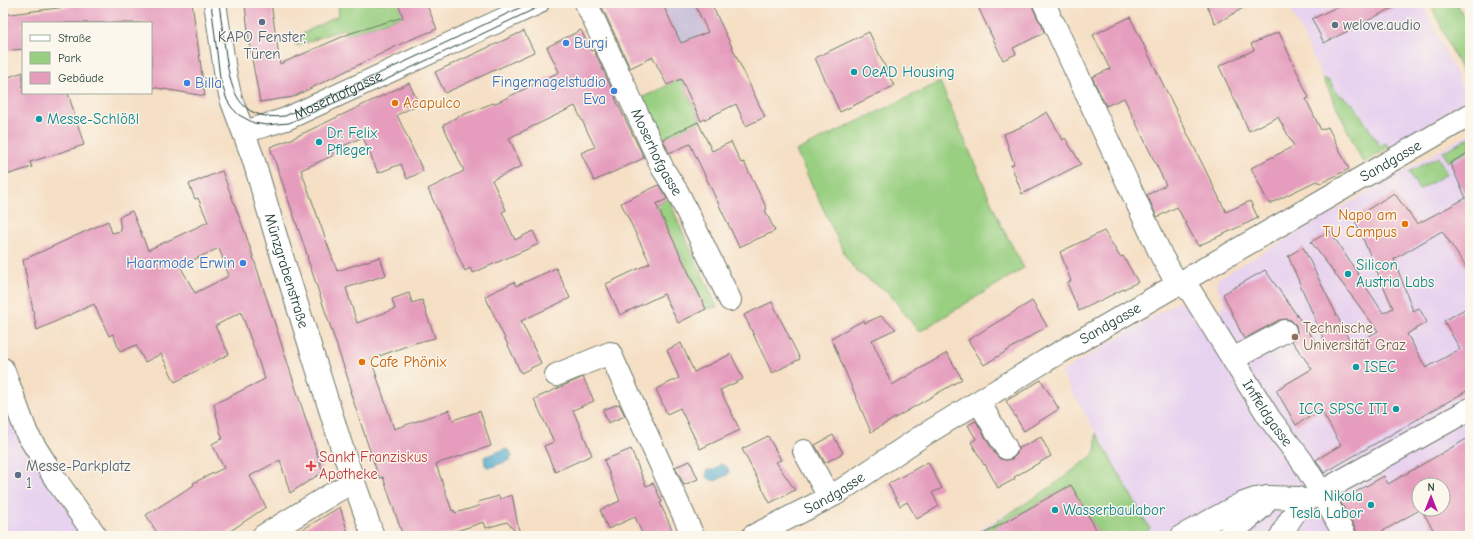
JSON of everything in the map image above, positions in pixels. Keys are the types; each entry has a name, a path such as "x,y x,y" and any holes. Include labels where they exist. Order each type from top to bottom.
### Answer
{"street":[{"name":"Münzgrabenstraße","path":"215,3 226,77 231,99 262,184 280,250 345,460 373,536"},
{"name":"Moserhofgasse","path":"244,132 286,119 538,3"},
{"name":"Moserhofgasse","path":"586,3 663,169 678,193 730,300"},
{"name":"Inffeldgasse","path":"1049,14 1162,257 1173,276 1191,292 1270,418 1302,461 1313,497 1345,536"},
{"name":"Sandgasse","path":"753,536 829,497 919,438 1045,361 1470,115"},
{"path":"1233,359 1284,331"},
{"path":"556,375 610,353 693,536"},
{"path":"3,369 27,434 56,480 96,536"},
{"path":"979,402 1006,448"},
{"path":"1281,536 1289,520 1313,497 1470,409"},
{"path":"804,451 829,497"},
{"path":"263,536 354,482"},
{"path":"1182,536 1241,504 1255,499 1268,497 1313,497"},
{"path":"1228,536 1262,507 1268,497"}],"shaded area":[{"path":"645,3 711,3 722,25 668,51"},
{"path":"1292,3 1422,3 1469,101 1363,163 1290,8"},
{"name":"Technische Universität Graz","path":"1470,133 1470,536 967,536 1110,457 1061,372 1178,302 1187,304 1197,322 1226,306 1218,288 1217,280"},
{"name":"Messe-Parkplatz 1","path":"3,394 83,536 3,536"}],"green space":[{"path":"338,3 398,3 403,16 346,35 343,29 297,46 292,39 339,15"},
{"path":"1430,3 1457,3 1470,30 1470,89"},
{"path":"1323,78 1330,81 1336,92 1354,105 1380,146 1386,143 1389,147 1363,163"},
{"path":"681,79 701,121 661,140 641,98"},
{"path":"940,82 1001,225 1024,268 919,332 888,292 856,271 846,257 796,151"},
{"path":"1470,137 1470,149 1448,162 1443,152"},
{"path":"1438,157 1447,174 1419,190 1409,172"},
{"path":"669,198 678,222 717,307 706,309 659,211 631,224 632,215"},
{"path":"1096,433 1150,529 1146,532 1148,536 1100,536 1071,485 980,536 972,536 1051,487 1093,455 1096,447"}],"water":[{"path":"505,449 510,451 512,456 510,460 489,468 485,465 484,457"},
{"path":"720,464 727,467 729,472 727,475 715,481 709,479 706,476 707,470 714,470"}],"building":[{"path":"97,3 192,3 205,96 152,87 152,22 22,22 22,49 3,51 3,15"},
{"path":"271,3 280,64 351,33 403,17 398,3 426,3 437,29 407,41 293,97 260,102 250,48 245,5"},
{"path":"611,3 662,3 681,43 708,32 694,3 711,3 765,117 746,126 736,104 701,121 681,79 667,85 653,57 630,68 602,7"},
{"path":"992,3 1032,3 1038,19 1042,24 1044,33 1013,48 1016,54 1003,60 979,9"},
{"path":"1206,3 1252,3 1215,24"},
{"path":"1345,3 1402,3 1324,43 1312,19"},
{"path":"1130,17 1226,212 1250,201 1258,218 1198,246 1177,207 1157,217 1147,195 1166,185 1124,98 1106,106 1092,77 1110,69 1093,35"},
{"path":"581,30 591,51 594,50 644,158 594,181 581,153 595,147 575,106 509,138 522,166 492,180 506,210 502,212 515,240 533,231 539,244 473,273 470,268 465,271 428,189 464,171 443,125 455,118 493,103 494,104 559,72 547,47"},
{"path":"524,31 534,52 445,93 435,72"},
{"name":"OeAD Housing","path":"869,32 894,86 840,112 815,58"},
{"path":"1279,32 1309,98 1306,99 1321,130 1328,127 1349,169 1321,183 1316,181 1269,204 1251,168 1294,146 1278,117 1249,131 1219,66 1254,50 1251,44"},
{"name":"Messe-Schlößl","path":"22,72 22,94 68,94 84,145 30,162 32,167 3,176 3,79"},
{"path":"409,83 419,104 397,115 423,171 407,179 401,164 378,173 363,137 332,151 334,155 301,170 337,271 380,257 386,275 346,288 357,323 395,309 392,299 409,293 412,303 422,300 435,338 415,343 371,359 394,429 449,410 453,420 480,411 491,446 436,464 452,511 454,510 455,513 479,506 478,502 499,496 500,499 512,495 520,536 507,522 486,528 484,522 441,536 403,536 383,477 379,478 308,257 270,147 289,140"},
{"path":"1047,112 1063,140 1065,138 1081,164 1022,194 1011,165 1014,164 1004,134 1026,125"},
{"path":"698,122 712,151 731,142 741,163 744,162 767,209 765,210 775,231 739,247 690,144 669,153 663,139"},
{"path":"1470,152 1470,273 1442,231 1394,259 1413,311 1419,308 1427,322 1407,334 1426,368 1460,349 1444,321 1470,306 1470,389 1324,473 1316,460 1341,445 1321,410 1296,425 1276,390 1312,369 1292,341 1296,337 1296,325 1291,320 1279,320 1244,339 1223,294 1265,270 1320,348 1326,345 1288,256 1303,247 1352,346 1378,331 1311,242 1330,231 1383,313 1393,308 1354,218 1394,193 1417,224 1466,198 1450,163"},
{"path":"222,171 246,235 323,472 290,493 280,460 250,476 266,507 223,536 159,536 146,515 194,485 193,483 224,468 212,444 223,438 214,404 265,379 241,312 215,326 229,354 175,382 161,354 145,362 136,345 120,352 113,334 109,336 94,304 37,330 23,260 108,221 112,233 121,231 119,217 132,211 148,250 208,222 198,198 195,199 189,184","holes":["219,248 229,276 195,293 180,266"]},
{"path":"659,185 667,199 656,204 706,309 678,323 664,294 620,315 606,284 650,263 621,203"},
{"path":"1104,231 1120,257 1123,256 1138,282 1079,311 1067,283 1071,281 1060,252"},
{"path":"556,268 570,298 521,321 541,363 521,373 485,296 514,282 516,286"},
{"path":"1032,301 1047,326 984,365 968,340"},
{"path":"772,302 800,359 772,373 744,315"},
{"path":"881,316 896,329 872,340 892,385 947,353 962,379 871,432 831,338 864,320 865,323"},
{"path":"681,343 694,372 731,354 743,379 720,390 740,430 700,449 680,408 667,414 656,389 679,378 667,350"},
{"path":"583,377 594,401 573,410 592,455 555,472 544,446 554,442 534,399"},
{"path":"1041,380 1059,409 1024,431 1006,401"},
{"path":"619,404 625,416 608,423 603,410"},
{"path":"976,421 995,454 1000,459 1012,459 1017,454 1018,449 1041,437 1051,456 998,488 971,442 976,439 968,425"},
{"path":"833,435 843,453 825,463 815,445"},
{"path":"768,436 781,460 776,462 795,490 770,503 742,449"},
{"path":"1470,437 1470,536 1437,536 1426,517 1451,517 1451,477 1411,477 1411,515 1374,536 1357,536 1356,530 1340,501 1384,476 1388,484"},
{"path":"631,449 646,486 653,483 662,502 660,503 675,536 643,536 635,517 608,529 600,510 620,501 604,460"},
{"path":"690,461 698,479 684,485 675,467"},
{"path":"928,462 942,488 932,493 939,506 917,519 907,502 900,506 888,484"},
{"name":"Wasserbaulabor","path":"1071,485 1100,536 980,536"},
{"path":"340,507 349,536 293,536 313,523"}],"tram line":[{"path":"211,3 220,78 227,100 239,115 254,123 266,125 289,123 379,83 547,3"},
{"path":"219,3 227,63 233,88 238,99 246,107 256,113 269,116 285,116 530,3"}],"place":[{"name":"KAPO Fenster, Türen","path":"262,22"},
{"name":"welove.audio","path":"1335,25"},
{"name":"Burgi","path":"566,43"},
{"name":"OeAD Housing","path":"854,72"},
{"name":"Billa","path":"187,83"},
{"name":"Fingernagelstudio Eva","path":"614,91"},
{"name":"Acapulco","path":"395,103"},
{"name":"Messe-Schlößl","path":"39,119"},
{"name":"Dr. Felix Pfleger","path":"319,142"},
{"name":"Napo am TU Campus","path":"1405,224"},
{"name":"Haarmode Erwin","path":"243,263"},
{"name":"Silicon Austria Labs","path":"1348,274"},
{"name":"Technische Universität Graz","path":"1295,337"},
{"name":"Cafe Phönix","path":"362,362"},
{"name":"ISEC","path":"1356,367"},
{"name":"ICG SPSC ITI","path":"1396,409"},
{"name":"Sankt Franziskus Apotheke","path":"311,466"},
{"name":"Messe-Parkplatz 1","path":"18,475"},
{"name":"Nikola Tesla Labor","path":"1371,505"},
{"name":"Wasserbaulabor","path":"1055,510"}]}
